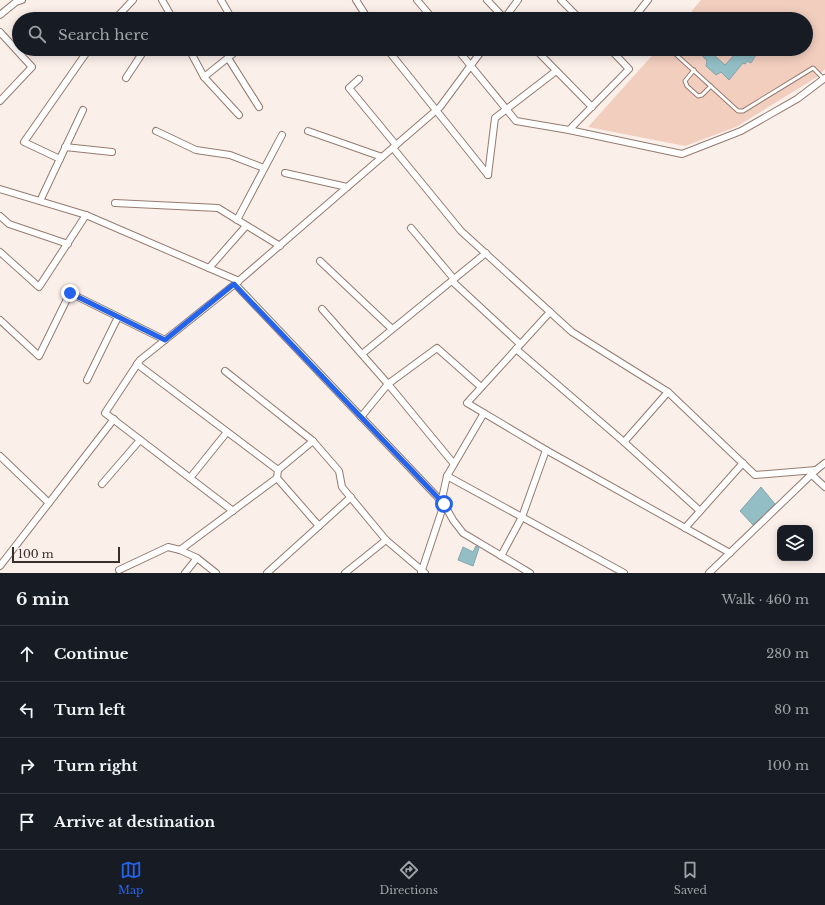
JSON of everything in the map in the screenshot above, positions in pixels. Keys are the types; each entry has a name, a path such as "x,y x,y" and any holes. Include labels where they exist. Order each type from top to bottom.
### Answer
{"street":[{"path":"0,15 16,2 22,0"},
{"path":"121,12 133,0"},
{"path":"162,0 170,12"},
{"path":"221,0 228,12"},
{"path":"356,0 364,12"},
{"path":"417,0 427,12"},
{"path":"487,0 498,12"},
{"path":"510,12 518,0"},
{"path":"561,0 573,12"},
{"path":"639,12 648,0"},
{"path":"0,32 12,45"},
{"path":"0,101 32,67 22,56"},
{"path":"60,159 24,142 84,56"},
{"path":"126,78 140,56"},
{"path":"193,56 204,77 238,115"},
{"path":"204,77 230,56"},
{"path":"393,56 488,175 495,118 556,71"},
{"path":"463,56 516,121 569,130 682,154 741,131 797,99 825,79"},
{"path":"233,511 105,412 140,360 237,283 436,111 478,56"},
{"path":"542,56 592,107"},
{"path":"569,130 629,69 617,56"},
{"path":"228,58 259,107"},
{"path":"359,79 349,88 461,231 572,332 668,392 755,475 814,472"},
{"path":"40,201 83,110"},
{"path":"156,131 196,150 230,155 264,168"},
{"path":"308,131 382,157"},
{"path":"237,220 282,135"},
{"path":"65,147 112,152"},
{"path":"285,173 347,188"},
{"path":"0,189 86,215 209,268 237,283 444,504 453,520 463,533 530,573"},
{"path":"115,203 218,208 280,246"},
{"path":"0,252 40,287 86,215"},
{"path":"0,216 9,224 68,244"},
{"path":"209,268 246,226"},
{"path":"411,228 453,280 518,346 700,511"},
{"path":"362,354 486,253"},
{"path":"320,261 392,329"},
{"path":"1,324 39,356 70,293 165,340"},
{"path":"322,309 388,384 454,464"},
{"path":"550,312 467,403 546,450 730,553"},
{"path":"87,380 118,317"},
{"path":"361,417 388,384 437,348 481,387"},
{"path":"137,364 278,470"},
{"path":"225,371 313,441 339,471 342,488 386,540 423,572 444,504 443,494 447,476 484,413"},
{"path":"624,442 668,392"},
{"path":"0,566 114,419"},
{"path":"190,478 228,432"},
{"path":"102,484 140,440"},
{"path":"278,470 313,441"},
{"path":"501,556 522,517 546,450"},
{"path":"0,456 49,503"},
{"path":"685,528 743,463"},
{"path":"709,573 825,463"},
{"path":"278,470 278,478 319,526"},
{"path":"814,472 825,487"},
{"path":"447,476 624,573"},
{"path":"180,550 278,478"},
{"path":"267,573 351,497"},
{"path":"345,573 386,540"},
{"path":"119,570 168,547 180,550 197,558 216,573"},
{"path":"186,573 197,558"}],"lane":[{"path":"678,56 738,111 743,111 813,68 825,79"},
{"path":"694,70 685,81 687,86 698,96 702,95 711,86"}],"shaded area":[{"path":"701,0 825,0 825,69 817,77 736,127 685,146 588,127 652,56 813,56 813,12 691,12"}],"building":[{"path":"703,56 715,56 725,65 733,56 755,56 751,63 747,61 745,64 743,63 729,80 721,72 716,75 706,66 707,61"},
{"path":"761,487 775,504 753,525 740,511"},
{"path":"476,546 479,548 473,566 458,560 463,547 473,552"}],"route":[{"path":"70,293 165,340 234,284 444,504"}]}
